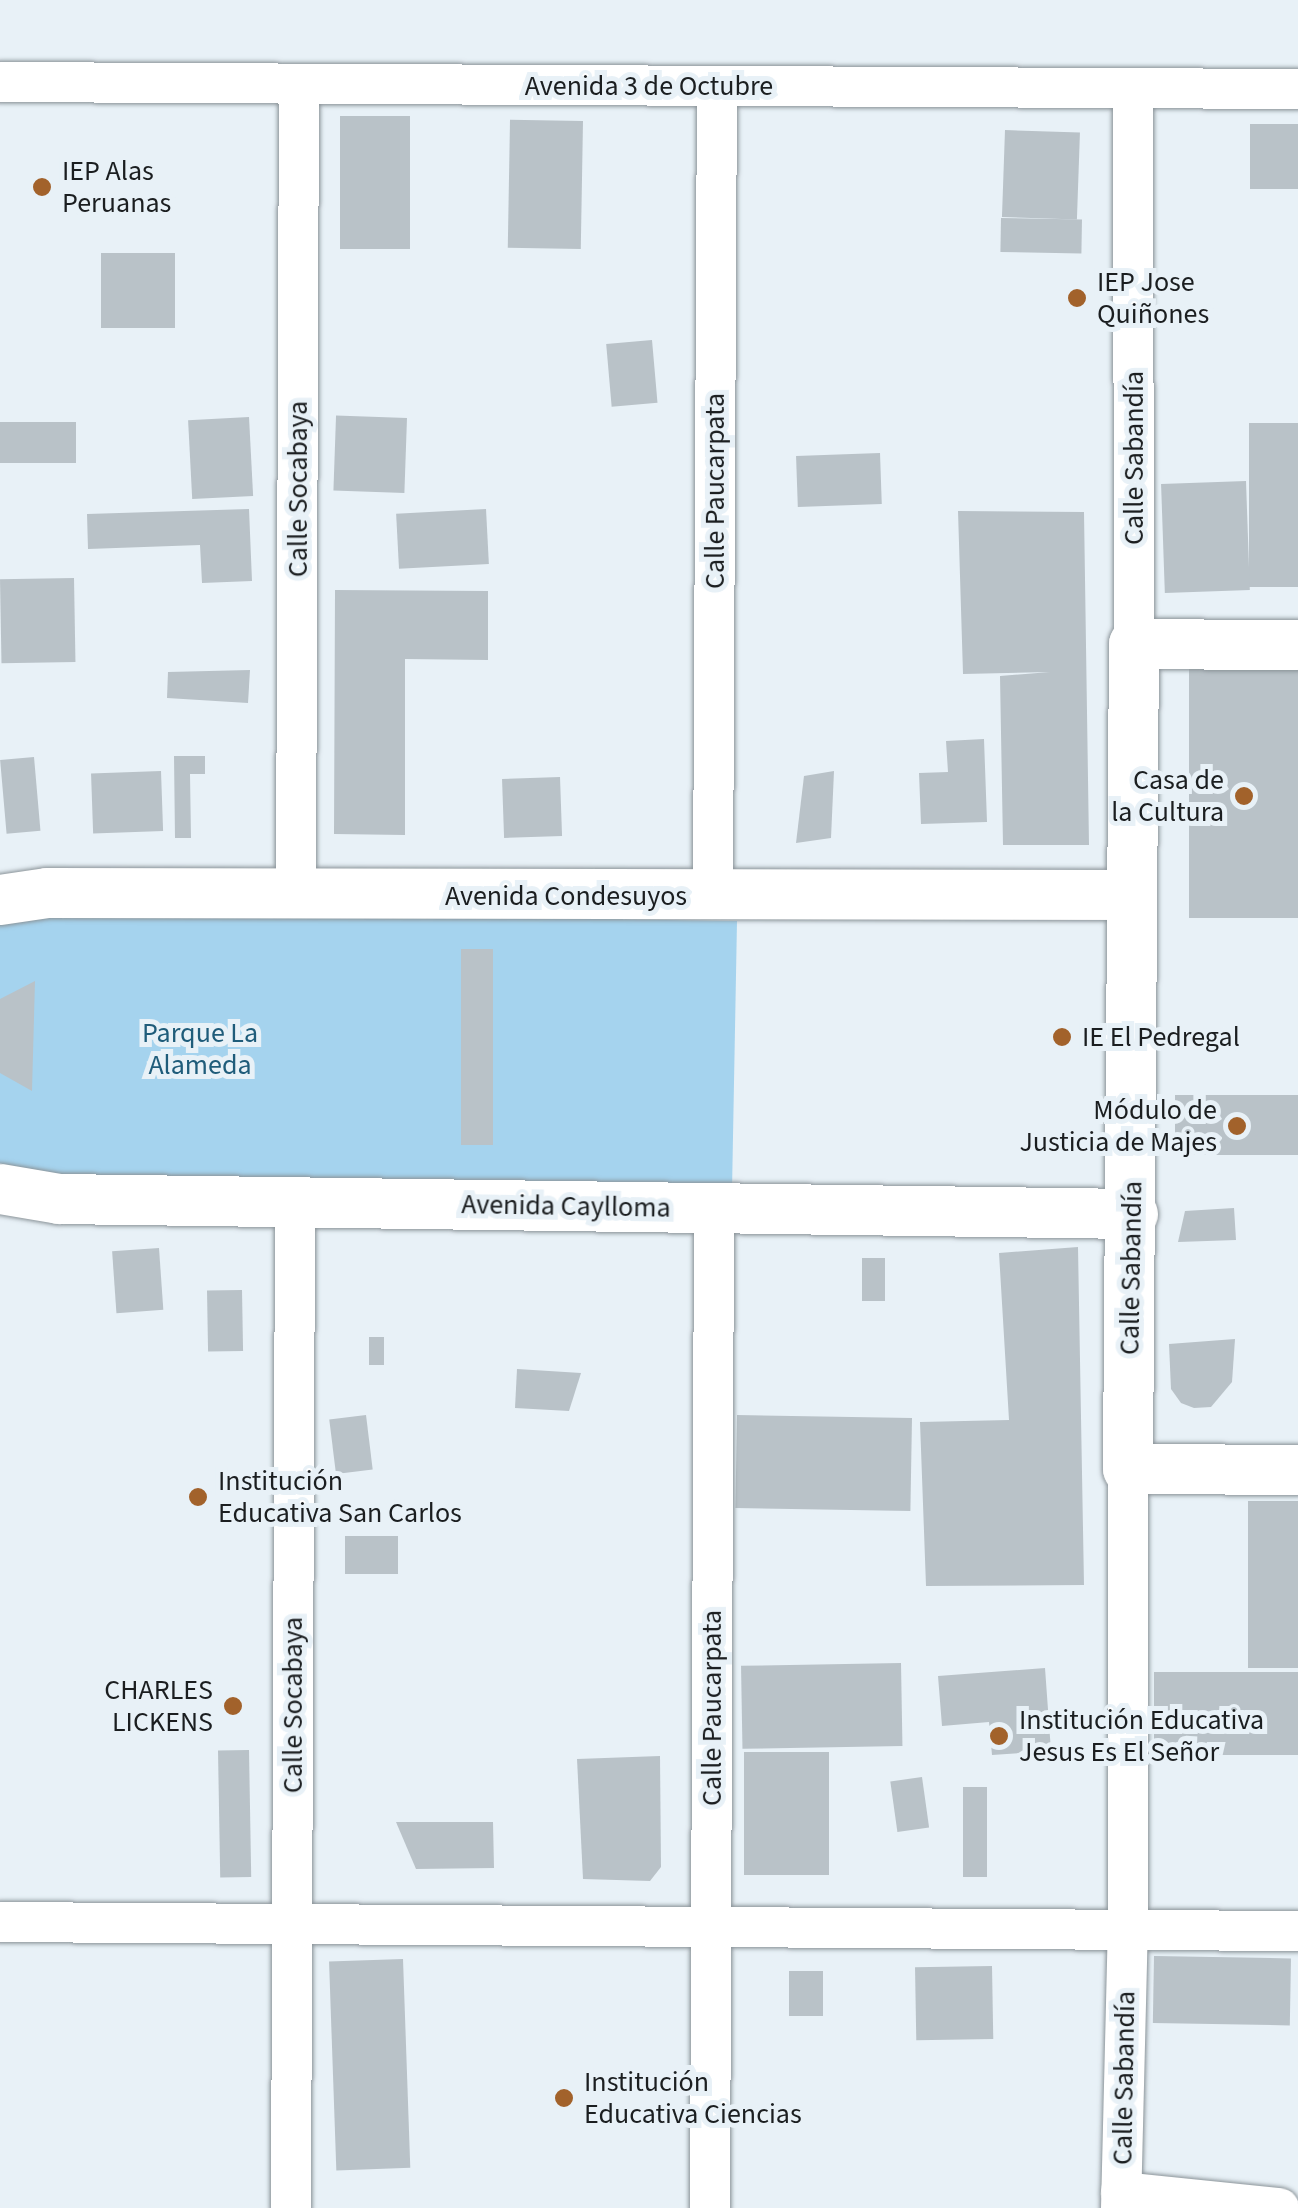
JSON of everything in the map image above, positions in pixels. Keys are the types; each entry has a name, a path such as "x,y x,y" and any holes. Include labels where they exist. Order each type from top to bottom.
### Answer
{"main road":[{"path":"1134,644 1298,645"},
{"name":"Calle Sabandía","path":"1128,1469 1133,1214 1134,644"},
{"name":"Avenida Condesuyos","path":"0,900 47,893 1132,894"},
{"name":"Avenida Caylloma","path":"0,1188 59,1199 1133,1214"},
{"path":"1128,1469 1298,1470"}],"street":[{"name":"Avenida 3 de Octubre","path":"0,82 1298,89"},
{"name":"Calle Socabaya","path":"296,894 298,84"},
{"name":"Calle Paucarpata","path":"713,896 717,86"},
{"name":"Calle Sabandía","path":"1133,88 1134,644"},
{"name":"Calle Socabaya","path":"291,2208 294,1202"},
{"name":"Calle Paucarpata","path":"710,2208 714,1208"},
{"name":"Calle Sabandía","path":"1121,2200 1128,1930 1128,1469"},
{"path":"0,1922 1298,1930"},
{"path":"1121,2200 1279,2208"}],"green space":[{"name":"Parque La Alameda","path":"44,911 737,921 732,1191 0,1173 0,921"}],"building":[{"path":"340,116 410,116 410,249 340,249"},
{"path":"510,120 583,121 581,249 508,248"},
{"path":"1250,124 1298,124 1298,189 1250,189"},
{"path":"1005,130 1080,133 1077,220 1002,217"},
{"path":"1001,218 1082,219 1081,253 1000,252"},
{"path":"101,253 175,253 175,328 101,328"},
{"path":"652,340 657,403 612,407 606,344"},
{"path":"336,416 407,418 404,493 333,490"},
{"path":"249,417 253,496 192,499 188,420"},
{"path":"0,422 76,422 76,463 0,463"},
{"path":"1249,423 1298,423 1298,587 1249,587"},
{"path":"880,453 882,504 798,507 796,456"},
{"path":"1246,481 1250,590 1165,593 1161,484"},
{"path":"249,509 252,581 202,583 200,545 88,549 87,514"},
{"path":"486,509 489,564 399,569 396,514"},
{"path":"958,511 1084,512 1089,845 1003,845 1000,676 1050,672 963,674"},
{"path":"74,578 75,662 1,663 0,579"},
{"path":"335,590 488,591 488,660 405,659 405,835 334,834"},
{"name":"Casa de la Cultura","path":"1189,667 1298,667 1298,918 1189,918"},
{"path":"250,670 248,703 167,698 168,672"},
{"path":"984,739 987,822 921,824 919,773 948,772 946,741"},
{"path":"174,756 205,756 205,774 190,774 191,838 175,838"},
{"path":"34,757 40,831 7,834 0,760"},
{"path":"161,771 163,831 93,833 91,773"},
{"path":"834,771 831,838 796,843 804,776"},
{"path":"560,777 562,836 504,838 502,779"},
{"path":"461,949 493,949 493,1145 461,1145"},
{"path":"35,981 32,1091 0,1073 0,999"},
{"name":"Módulo de Justicia de Majes","path":"1175,1095 1298,1095 1298,1155 1175,1155"},
{"path":"1234,1208 1236,1240 1178,1242 1185,1211"},
{"path":"1078,1247 1084,1585 926,1586 920,1422 1009,1420 999,1253"},
{"path":"159,1248 163,1310 116,1313 112,1251"},
{"path":"862,1258 885,1258 885,1301 862,1301"},
{"path":"242,1290 243,1351 208,1352 207,1291"},
{"path":"369,1337 384,1337 384,1365 369,1365"},
{"path":"1235,1339 1232,1382 1211,1407 1194,1408 1181,1403 1171,1389 1169,1344"},
{"path":"517,1369 581,1373 569,1411 515,1408"},
{"path":"366,1415 373,1470 336,1474 329,1420"},
{"path":"737,1415 912,1418 910,1511 735,1508"},
{"path":"1248,1501 1298,1501 1298,1668 1248,1668"},
{"path":"345,1536 398,1536 398,1574 345,1574"},
{"path":"901,1663 902,1746 742,1749 741,1666"},
{"path":"1045,1668 1051,1751 992,1755 989,1722 942,1726 938,1676"},
{"path":"1154,1672 1298,1672 1298,1755 1154,1755"},
{"path":"249,1750 251,1877 220,1878 218,1751"},
{"path":"744,1752 829,1752 829,1875 744,1875"},
{"path":"660,1756 661,1867 650,1881 583,1879 577,1759"},
{"path":"922,1777 929,1828 897,1832 890,1781"},
{"path":"963,1787 987,1787 987,1877 963,1877"},
{"path":"396,1822 493,1822 494,1868 416,1869"},
{"path":"1154,1956 1291,1958 1290,2025 1153,2023"},
{"path":"403,1959 410,2168 336,2170 329,1962"},
{"path":"992,1966 993,2039 916,2040 915,1967"},
{"path":"789,1971 823,1971 823,2016 789,2016"}],"place":[{"name":"IEP Alas Peruanas","path":"42,187"},
{"name":"IEP Jose Quiñones","path":"1077,298"},
{"name":"Casa de la Cultura","path":"1244,796"},
{"name":"IE El Pedregal","path":"1062,1037"},
{"name":"Módulo de Justicia de Majes","path":"1237,1126"},
{"name":"Institución Educativa San Carlos","path":"198,1497"},
{"name":"CHARLES LICKENS","path":"233,1706"},
{"name":"Institución Educativa Jesus Es El Señor","path":"999,1736"},
{"name":"Institución Educativa Ciencias","path":"564,2098"}]}
